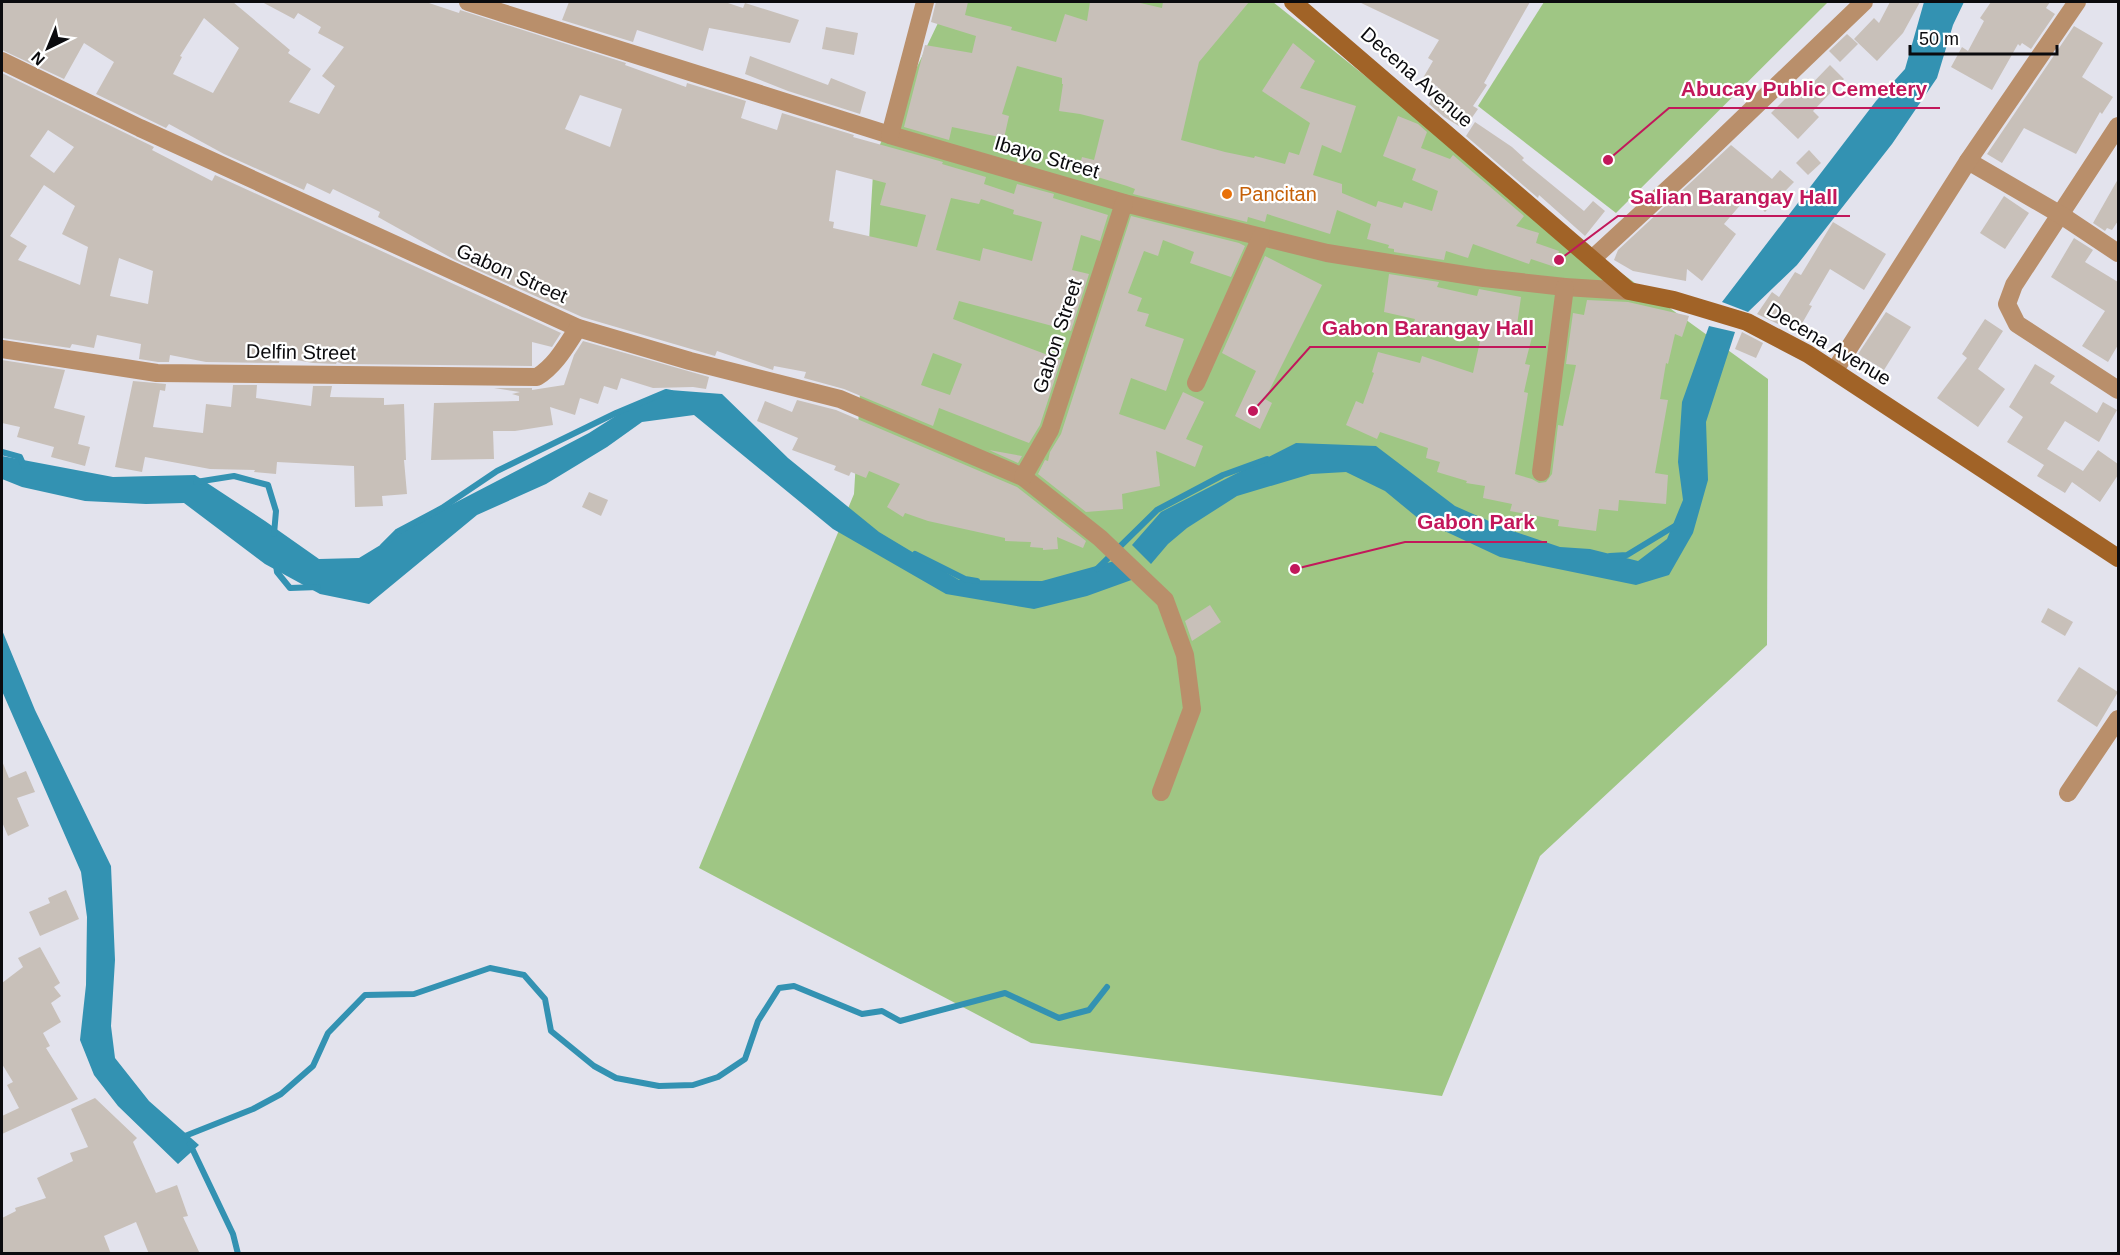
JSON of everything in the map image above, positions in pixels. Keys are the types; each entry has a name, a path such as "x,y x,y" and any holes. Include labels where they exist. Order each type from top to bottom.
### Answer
{"main road":[{"name":"Decena Avenue","path":"1293,2 1629,291 1674,300 1747,322 1835,370 2118,558"}],"street":[{"name":"Ibayo Street","path":"468,2 890,135 1124,203 1327,253 1484,278 1629,291"},
{"path":"890,135 925,2"},
{"path":"1592,259 1864,2"},
{"path":"1835,370 1968,161 2077,2"},
{"name":"Gabon Street","path":"2,61 140,128 578,328 690,361 840,399 1023,477 1100,538 1165,600 1185,656 1192,709 1161,792"},
{"path":"2118,126 2014,285 2007,304 2017,324 2118,390"},
{"path":"1968,161 2061,215 2118,253"},
{"name":"Gabon Street","path":"1023,477 1050,430 1124,203"},
{"path":"1196,383 1261,237"},
{"path":"1541,472 1565,287"},
{"name":"Delfin Street","path":"2,349 157,373 537,377 557,360 578,328"},
{"path":"2068,793 2118,719"}],"green space":[{"path":"948,2 1273,2 1520,200 1768,379 1767,645 1540,856 1442,1096 1031,1043 699,868 854,494 874,157"},
{"path":"1544,2 1828,2 1616,213 1478,106"}],"water":[{"path":"1924,2 1964,2 1953,25 1937,78 1892,144 1797,265 1748,312 1722,302 1876,101 1905,69"},
{"path":"1709,326 1735,332 1706,422 1708,480 1693,533 1669,575 1636,585 1500,557 1419,519 1385,491 1346,472 1311,474 1237,496 1187,528 1168,544 1151,564 1132,545 1161,512 1296,443 1376,446 1455,506 1507,529 1560,547 1590,549 1638,561 1667,539 1683,500 1678,462 1682,402"},
{"path":"670,390 722,394 788,458 879,532 959,580 1042,581 1118,560 1137,578 1087,596 1034,609 946,594 833,529 694,415 642,422 607,447 546,484 477,515 369,604 320,594 265,564 184,503 85,501 22,487 2,479 2,456 113,477 195,475 319,559 359,558 420,521 589,433 622,412"},
{"path":"2,630 35,710 111,866 115,960 111,1026 115,1058 149,1101 199,1145 178,1164 118,1106 94,1075 80,1040 86,985 87,917 81,872 2,691"}],"building":[{"path":"2,2 233,2 290,50 288,53 311,69 289,102 319,114 335,86 322,76 344,47 318,33 321,27 298,13 294,19 262,2 426,2 459,13 460,10 626,63 625,65 686,87 687,83 746,101 741,118 777,130 782,113 986,177 984,184 1014,194 1017,184 1054,194 1053,198 1108,215 1100,241 1081,235 1072,270 1089,274 1071,331 959,301 953,319 1061,360 1040,425 1029,443 939,408 933,426 844,389 804,378 806,372 774,366 773,370 717,351 715,356 582,317 455,260 378,217 380,212 333,189 330,194 307,183 304,190 224,154 169,124 166,128 96,94 114,62 84,43 64,79 2,50","holes":["204,18 239,48 213,93 173,74 182,57 180,56","580,95 622,109 610,147 565,129","836,170 886,183 880,205 926,215 917,247 833,228 834,222 829,221","951,198 979,204 981,199 1014,210 1013,214 1042,222 1032,261 983,248 980,261 936,250","933,353 962,364 950,395 921,385"]},
{"path":"569,2 725,2 743,8 745,3 799,20 790,43 709,28 703,51 637,30 633,42 562,20"},
{"path":"936,2 968,2 965,15 1012,27 1011,30 1056,42 1065,14 1087,21 1090,2 1136,2 1162,8 1163,2 1249,2 1199,62 1181,140 1285,164 1289,152 1299,155 1310,123 1262,91 1293,43 1315,61 1300,88 1356,106 1341,153 1322,145 1313,175 1342,184 1342,193 1376,207 1378,201 1402,208 1404,202 1432,211 1438,191 1412,180 1416,169 1383,156 1398,116 1418,124 1427,132 1421,148 1450,159 1453,155 1524,216 1516,226 1539,233 1536,243 1559,251 1555,267 1531,259 1529,264 1473,244 1468,258 1446,251 1444,260 1394,252 1394,249 1388,248 1389,245 1367,239 1371,224 1337,210 1330,234 1267,214 1265,222 1248,217 1247,222 1133,194 1135,189 1078,171 1082,157 1094,160 1104,120 1059,111 1062,78 1017,66 1002,114 1009,116 1004,138 952,127 949,140 904,127 925,45 972,53 976,36 931,22"},
{"path":"1359,2 1530,2 1484,83 1487,85 1473,106 1478,109 1464,129 1444,117 1429,104 1438,87 1423,78 1433,61 1428,58 1439,40"},
{"path":"1890,2 1920,2 1903,33 1877,61 1854,39 1874,18 1879,23"},
{"path":"1991,2 2050,2 2046,8 2055,14 2031,49 2022,43 2020,46 2018,44 1992,90 1951,67 1962,47 1968,51 1984,21 1980,18"},
{"path":"2074,26 2103,43 2082,77 2113,97 2102,114 2100,112 2076,154 2024,128 2002,163 1987,154"},
{"path":"826,27 858,33 854,55 822,49"},
{"path":"1847,34 1858,44 1840,62 1829,51"},
{"path":"750,56 828,85 831,78 866,92 860,114 788,91 745,74"},
{"path":"1830,65 1844,79 1813,111 1819,117 1798,139 1771,113 1793,91 1799,97"},
{"path":"2,73 154,147 152,150 212,181 215,175 561,333 552,347 532,342 532,366 343,364 337,362 336,364 313,363 280,357 279,363 206,362 170,355 169,362 158,362 139,359 141,344 97,335 94,348 72,344 70,348 2,338","holes":["48,130 74,147 54,173 30,156","44,185 75,206 62,234 88,247 80,285 18,260 27,246 10,236","119,258 153,271 148,304 110,296"]},
{"path":"1475,122 1512,147 1524,158 1522,160 1584,211 1593,201 1605,211 1585,236 1466,136"},
{"path":"1731,145 1772,179 1780,170 1794,182 1765,212 1748,196 1724,224 1736,234 1702,281 1687,269 1686,281 1633,271 1614,260 1618,250"},
{"path":"1809,150 1821,163 1808,175 1796,163"},
{"path":"2118,179 2118,221 2112,230 2107,228 2105,231 2093,223"},
{"path":"2004,196 2029,213 2005,249 1980,233"},
{"path":"1131,216 1245,246 1231,277 1190,263 1194,252 1163,240 1158,256 1144,251 1128,293 1142,298 1137,311 1149,314 1145,326 1184,339 1166,391 1131,378 1119,414 1165,430 1183,392 1204,402 1186,439 1203,446 1195,467 1156,451 1160,486 1122,494 1123,509 1086,512 1038,474 1045,460 1048,461 1050,452 1061,434"},
{"path":"1833,222 1886,254 1864,290 1830,269 1809,305 1812,306 1800,327 1782,317 1778,324 1757,314 1772,292 1779,297 1795,272 1801,275"},
{"path":"2074,238 2093,250 2085,262 2118,282 2118,345 2108,362 2082,346 2105,311 2051,277"},
{"path":"1265,256 1322,285 1265,399 1272,403 1260,429 1235,416 1256,371 1222,353"},
{"path":"1389,274 1439,282 1437,287 1477,296 1479,289 1521,297 1516,332 1532,337 1525,364 1530,365 1524,392 1528,393 1515,474 1539,483 1546,482 1552,474 1558,425 1563,426 1576,365 1566,364 1573,313 1584,315 1587,300 1628,302 1689,316 1682,337 1675,334 1668,364 1666,363 1660,399 1668,400 1655,473 1668,475 1666,504 1619,500 1618,511 1599,509 1596,531 1558,526 1559,520 1510,511 1512,504 1483,498 1485,486 1466,483 1467,481 1437,472 1440,462 1426,458 1428,448 1380,432 1377,439 1346,425 1356,401 1363,404 1374,373 1372,372 1378,352 1420,363 1422,356 1473,373 1481,337 1414,322 1415,319 1384,312"},
{"path":"1886,312 1911,327 1884,370 1858,354"},
{"path":"1985,319 2003,331 1978,369 2005,389 1978,427 1937,398 1967,358 1962,354"},
{"path":"1742,332 1763,343 1756,358 1735,349"},
{"path":"583,341 709,377 706,389 653,388 621,378 617,390 604,386 598,404 580,398 575,415 550,407 553,425 515,431 493,431 494,459 431,460 434,403 519,401 519,396 512,394 520,392 494,388 532,388 532,390 564,385 574,355"},
{"path":"2,360 65,370 54,408 85,416 78,444 90,447 85,466 51,457 54,447 17,437 20,427 2,423"},
{"path":"2035,364 2055,376 2050,383 2097,413 2103,402 2117,410 2099,442 2065,421 2047,449 2083,471 2098,450 2118,464 2118,475 2100,502 2072,482 2065,493 2037,476 2044,465 2007,442 2023,417 2009,407"},
{"path":"133,381 166,384 165,391 160,390 153,427 203,433 206,404 231,407 233,385 257,385 256,398 311,406 313,386 332,386 330,397 384,398 384,405 404,404 406,460 404,460 407,494 382,496 383,506 355,507 354,466 277,462 276,474 254,472 255,470 210,469 145,457 142,472 115,467"},
{"path":"797,400 836,410 1017,487 1086,541 1083,548 1057,537 1058,549 1043,550 1043,548 1030,547 1031,542 1005,541 1005,538 928,521 905,513 903,517 887,507 900,484 869,471 866,478 851,472 849,476 834,470 836,466 792,450 798,438 757,421 765,401 792,412"},
{"path":"989,450 1022,456 1018,463"},
{"path":"589,492 608,500 601,516 582,507"},
{"path":"1210,605 1221,622 1192,641 1185,621"},
{"path":"2048,608 2073,622 2065,636 2041,622"},
{"path":"2079,667 2118,692 2097,727 2057,701"},
{"path":"2,761 9,778 26,771 35,792 17,798 29,826 8,836 2,822"},
{"path":"66,890 79,919 40,936 29,912 50,903 48,898"},
{"path":"40,947 60,983 54,987 61,996 51,1003 61,1022 43,1033 50,1046 46,1048 78,1099 2,1134 2,1116 19,1108 7,1085 13,1082 2,1064 2,983 23,967 18,958"},
{"path":"95,1098 137,1138 133,1142 156,1193 177,1185 188,1216 183,1217 200,1254 149,1254 136,1222 104,1236 111,1254 2,1254 2,1218 16,1211 15,1208 46,1198 37,1178 73,1161 70,1153 88,1147 71,1109"}],"waterway":[{"path":"383,546 397,532 442,508 497,471 616,413 666,392 671,393"},
{"path":"2,452 20,457 24,466"},
{"path":"1097,569 1157,510 1223,475 1267,459"},
{"path":"196,482 234,476 268,485 276,511 274,534"},
{"path":"1610,556 1627,555 1678,524"},
{"path":"915,554 965,579 977,581"},
{"path":"276,565 277,572 290,588 318,587"},
{"path":"185,1136 253,1109 281,1094 313,1066 328,1033 365,995 414,994 490,968 524,975 545,999 551,1031 594,1066 616,1078 659,1086 693,1085 718,1077 745,1059 758,1021 779,988 794,986 862,1014 882,1011 900,1021 1005,993 1059,1018 1089,1010 1107,987"},
{"path":"190,1144 233,1234 238,1254"}],"place":[{"name":"Abucay Public Cemetery","path":"1608,160"},
{"name":"Pancitan","path":"1227,194"},
{"name":"Salian Barangay Hall","path":"1559,260"},
{"name":"Gabon Barangay Hall","path":"1253,411"},
{"name":"Gabon Park","path":"1295,569"}]}
